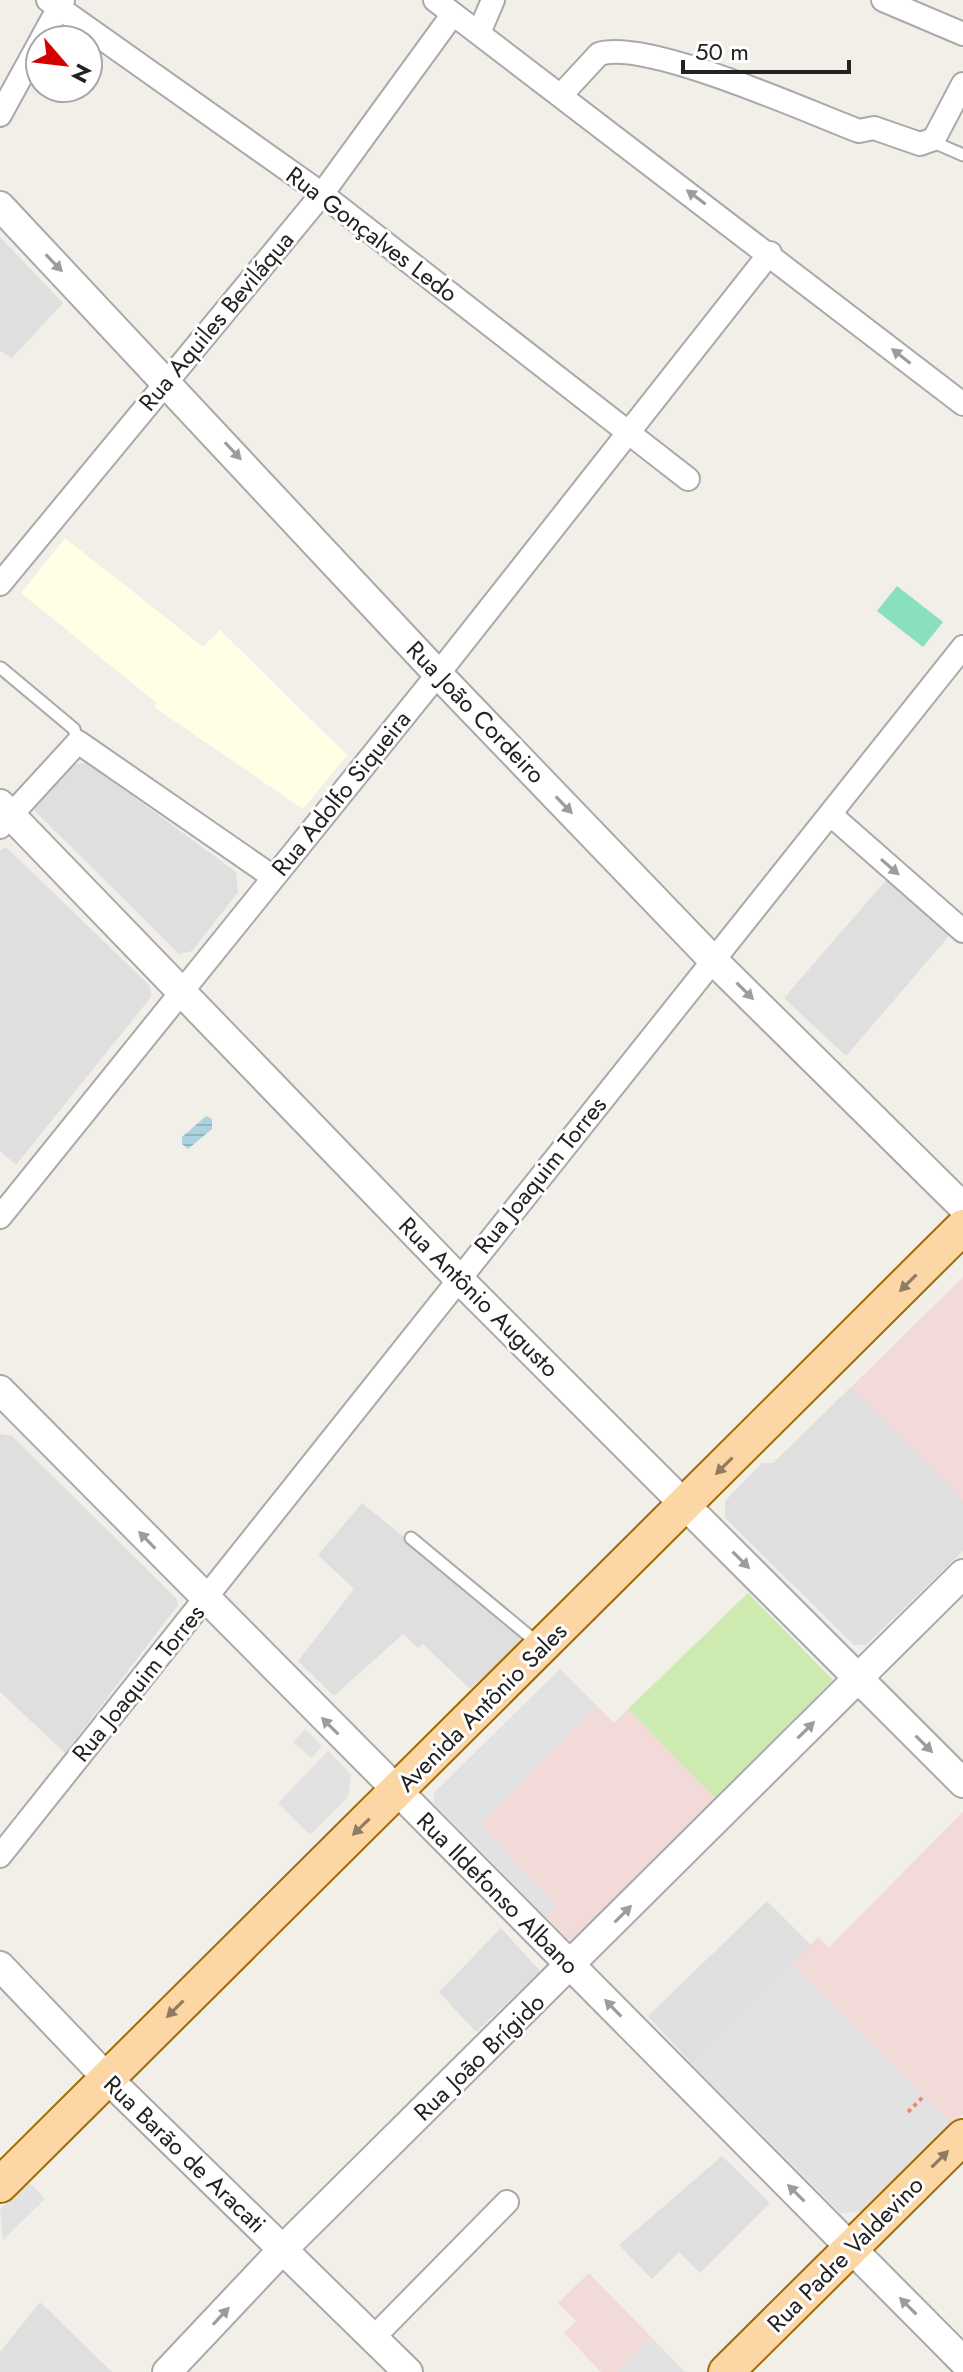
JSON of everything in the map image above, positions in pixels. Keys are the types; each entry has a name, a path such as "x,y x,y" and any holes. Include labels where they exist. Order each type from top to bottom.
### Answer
{"main road":[{"name":"Avenida Antônio Sales","path":"0,2185 963,1227"},
{"name":"Rua Padre Valdevino","path":"726,2372 963,2137"}],"street":[{"path":"479,33 493,0"},
{"path":"883,0 963,34"},
{"path":"48,24 57,2"},
{"name":"Rua Gonçalves Ledo","path":"57,2 322,194 688,479"},
{"path":"444,7 770,253 963,404"},
{"name":"Rua Aquiles Beviláqua","path":"0,584 322,194 444,7"},
{"path":"561,95 599,54 630,52 688,68 859,131 874,128 912,144 930,141 963,84"},
{"path":"0,115 24,72"},
{"name":"Rua João Cordeiro","path":"0,206 438,674 713,960 963,1207"},
{"name":"Rua Adolfo Siqueira","path":"0,1217 438,674 770,253"},
{"name":"Rua Joaquim Torres","path":"0,1856 458,1278 959,660"},
{"path":"3,815 78,742 273,877"},
{"name":"Rua Antônio Augusto","path":"3,815 182,990 458,1278 963,1783"},
{"path":"831,815 963,931"},
{"name":"Rua Ildefonso Albano","path":"3,1398 963,2361"},
{"name":"Rua João Brígido","path":"167,2372 283,2249 963,1574"},
{"name":"Rua Barão de Aracati","path":"0,1966 106,2077 408,2372"},
{"path":"374,2337 507,2202"}],"lane":[{"path":"930,141 963,155"},
{"path":"1,668 74,729 78,742"},
{"path":"411,1538 541,1646"}],"path":[{"path":"908,2112 924,2096"}],"shaded area":[{"path":"0,237 63,303 12,358 0,351"},
{"path":"65,538 203,647 220,630 347,755 303,809 154,707 157,703 21,593"},
{"path":"86,762 236,872 238,892 192,951 179,954 35,811 34,806 68,766"},
{"path":"6,847 150,986 151,997 16,1165 0,1151 0,850"},
{"path":"887,879 949,936 846,1056 784,998"},
{"path":"963,1277 963,1501 851,1387"},
{"path":"851,1387 963,1501 963,1551 866,1645 854,1645 725,1518 725,1501 762,1463 773,1463"},
{"path":"0,1434 12,1436 177,1599 178,1605 65,1753 0,1692"},
{"path":"362,1503 527,1637 470,1689 423,1644 418,1648 403,1634 334,1696 298,1661 354,1589 318,1555"},
{"path":"560,1669 614,1723 628,1709 715,1798 570,1941 434,1803 434,1793"},
{"path":"560,1669 597,1706 480,1824 558,1907 546,1918 434,1803 434,1793"},
{"path":"305,1729 322,1746 311,1758 293,1742"},
{"path":"328,1751 351,1774 348,1797 310,1835 278,1803"},
{"path":"963,1812 963,2114 866,2211 841,2213 692,2064 818,1937 829,1947"},
{"path":"767,1901 812,1946 692,2064 648,2016"},
{"path":"501,1928 540,1971 476,2032 439,1992"},
{"path":"792,1963 953,2124 866,2211 841,2213 692,2064"},
{"path":"722,2156 770,2203 700,2273 679,2252 652,2279 619,2245"},
{"path":"29,2182 45,2199 3,2240 0,2209"},
{"path":"589,2273 685,2372 601,2372 564,2333 576,2321 558,2303"},
{"path":"40,2302 112,2372 0,2372 0,2352"},
{"path":"651,2338 685,2372 617,2372"}],"green space":[{"path":"897,586 943,622 923,647 877,611"},
{"path":"748,1593 833,1680 715,1798 628,1709"}],"water":[{"path":"206,1116 212,1119 212,1129 188,1149 182,1144 182,1137"}]}
